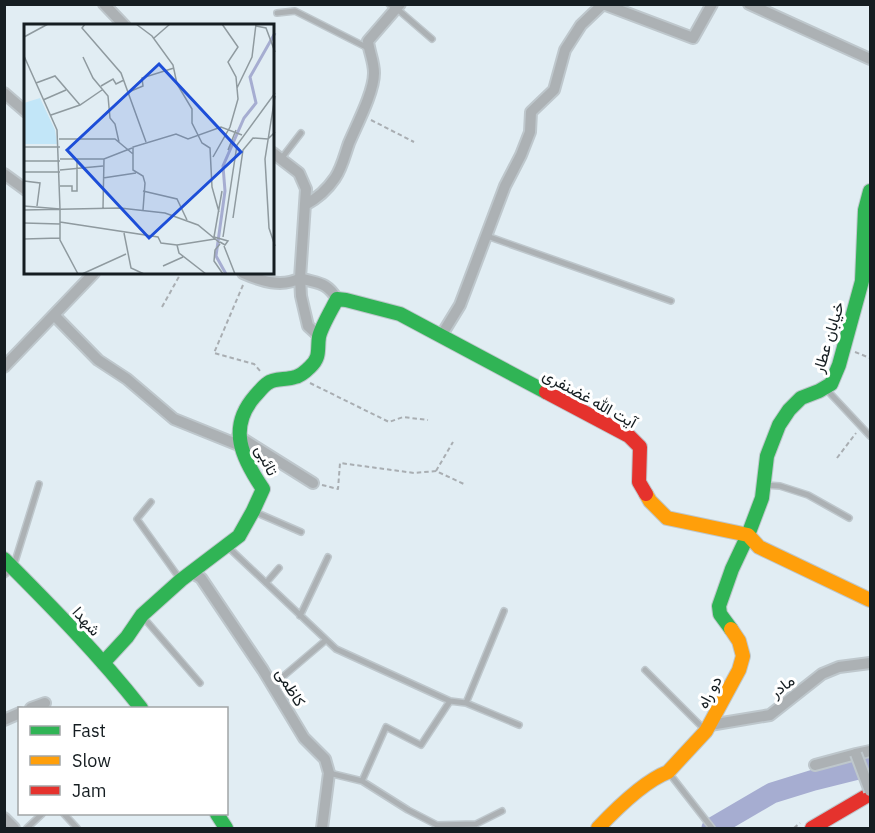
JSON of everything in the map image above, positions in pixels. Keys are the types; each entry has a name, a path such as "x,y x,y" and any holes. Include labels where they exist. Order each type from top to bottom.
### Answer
{"street":[{"path":"104,4 123,24"},
{"path":"441,336 460,305 504,186 530,132 531,112 554,90 565,50 581,25 603,4 693,38 712,4"},
{"path":"749,4 870,59"},
{"path":"305,205 319,198 336,177 368,99 374,73 368,41 395,6"},
{"path":"6,96 24,110"},
{"path":"277,156 299,173 306,189 300,278 301,297 308,326 319,336"},
{"path":"4,174 24,189"},
{"name":"خیابان عطار","path":"748,535 762,498 767,456 780,425 789,410 801,398 831,384 839,365 862,281 865,210 870,191"},
{"path":"4,367 93,274"},
{"path":"245,274 279,284 292,283 300,278"},
{"path":"269,381 297,377 311,366 320,350 319,336 341,300 322,284 300,278"},
{"name":"آیت الله غضنفری","path":"341,300 400,314 629,436 640,447 639,482 650,501 667,518 748,535 759,547 870,600"},
{"path":"54,315 98,360 127,379 174,419 240,441 313,483"},
{"name":"تائبی","path":"103,663 127,637 142,615 186,576 239,536 263,489 256,479 240,441 238,428 250,403 269,381"},
{"name":"دو راه","path":"598,828 621,804 660,775 668,772 708,728 739,670 743,656 739,641 720,614 719,606 732,569 748,535"},
{"name":"شهدا","path":"8,567 54,609 140,707"},
{"name":"کاظمی","path":"186,576 201,578 273,686 304,738 325,759 330,773"},
{"name":"مادر","path":"708,728 770,715 822,674 840,667 870,663"},
{"path":"34,707 45,703"},
{"path":"4,720 18,714"},
{"path":"815,765 870,751"},
{"path":"812,828 870,792 856,754"},
{"path":"324,828 330,773"},
{"path":"218,815 226,828"}],"lane":[{"path":"395,6 432,39"},
{"path":"277,13 296,11 369,48"},
{"path":"277,156 301,133"},
{"path":"486,236 670,301"},
{"path":"825,388 870,436"},
{"path":"8,567 39,484"},
{"path":"764,485 780,486 808,495 849,518"},
{"path":"151,502 137,519 186,576"},
{"path":"253,511 301,532"},
{"path":"227,546 336,649 450,701 466,703 519,725"},
{"path":"300,616 328,557"},
{"path":"266,584 279,568"},
{"path":"466,703 504,611"},
{"path":"142,615 200,683"},
{"path":"273,686 326,640"},
{"path":"645,670 708,728"},
{"path":"362,781 386,728 421,745 450,701"},
{"path":"668,772 712,828"},
{"path":"330,773 362,781 437,825 476,824 502,811"},
{"path":"27,828 40,815"},
{"path":"66,815 76,828"}],"path":[{"path":"360,115 414,142"},
{"path":"162,307 181,274"},
{"path":"245,274 214,353 254,364 269,381"},
{"path":"297,377 389,422 403,417 428,420"},
{"path":"837,458 862,426"},
{"path":"436,471 453,442"},
{"path":"313,483 338,489 340,463 414,474 436,471 466,485"}],"waterway":[{"path":"712,828 772,793 870,766"}],"traffic: fast":[{"path":"731,629 720,614 719,606 762,498 767,456 779,425 801,398 831,384 839,365 862,281 865,210 870,191"},
{"path":"103,663 127,637 142,615 181,580 239,536 263,489 244,454 241,443 241,420 246,408 266,384 274,380 299,376 313,363 317,356 320,333 337,299 400,314 546,392"},
{"path":"4,559 92,650 140,707"},
{"path":"218,815 226,828"}],"traffic: slow":[{"path":"646,494 667,518 748,535 759,547 870,600"},
{"path":"598,828 640,789 668,772 706,731 739,670 743,656 739,641 731,629"}],"traffic: jam":[{"path":"546,392 629,436 640,447 639,482 646,494"},
{"path":"812,828 870,794"}]}
